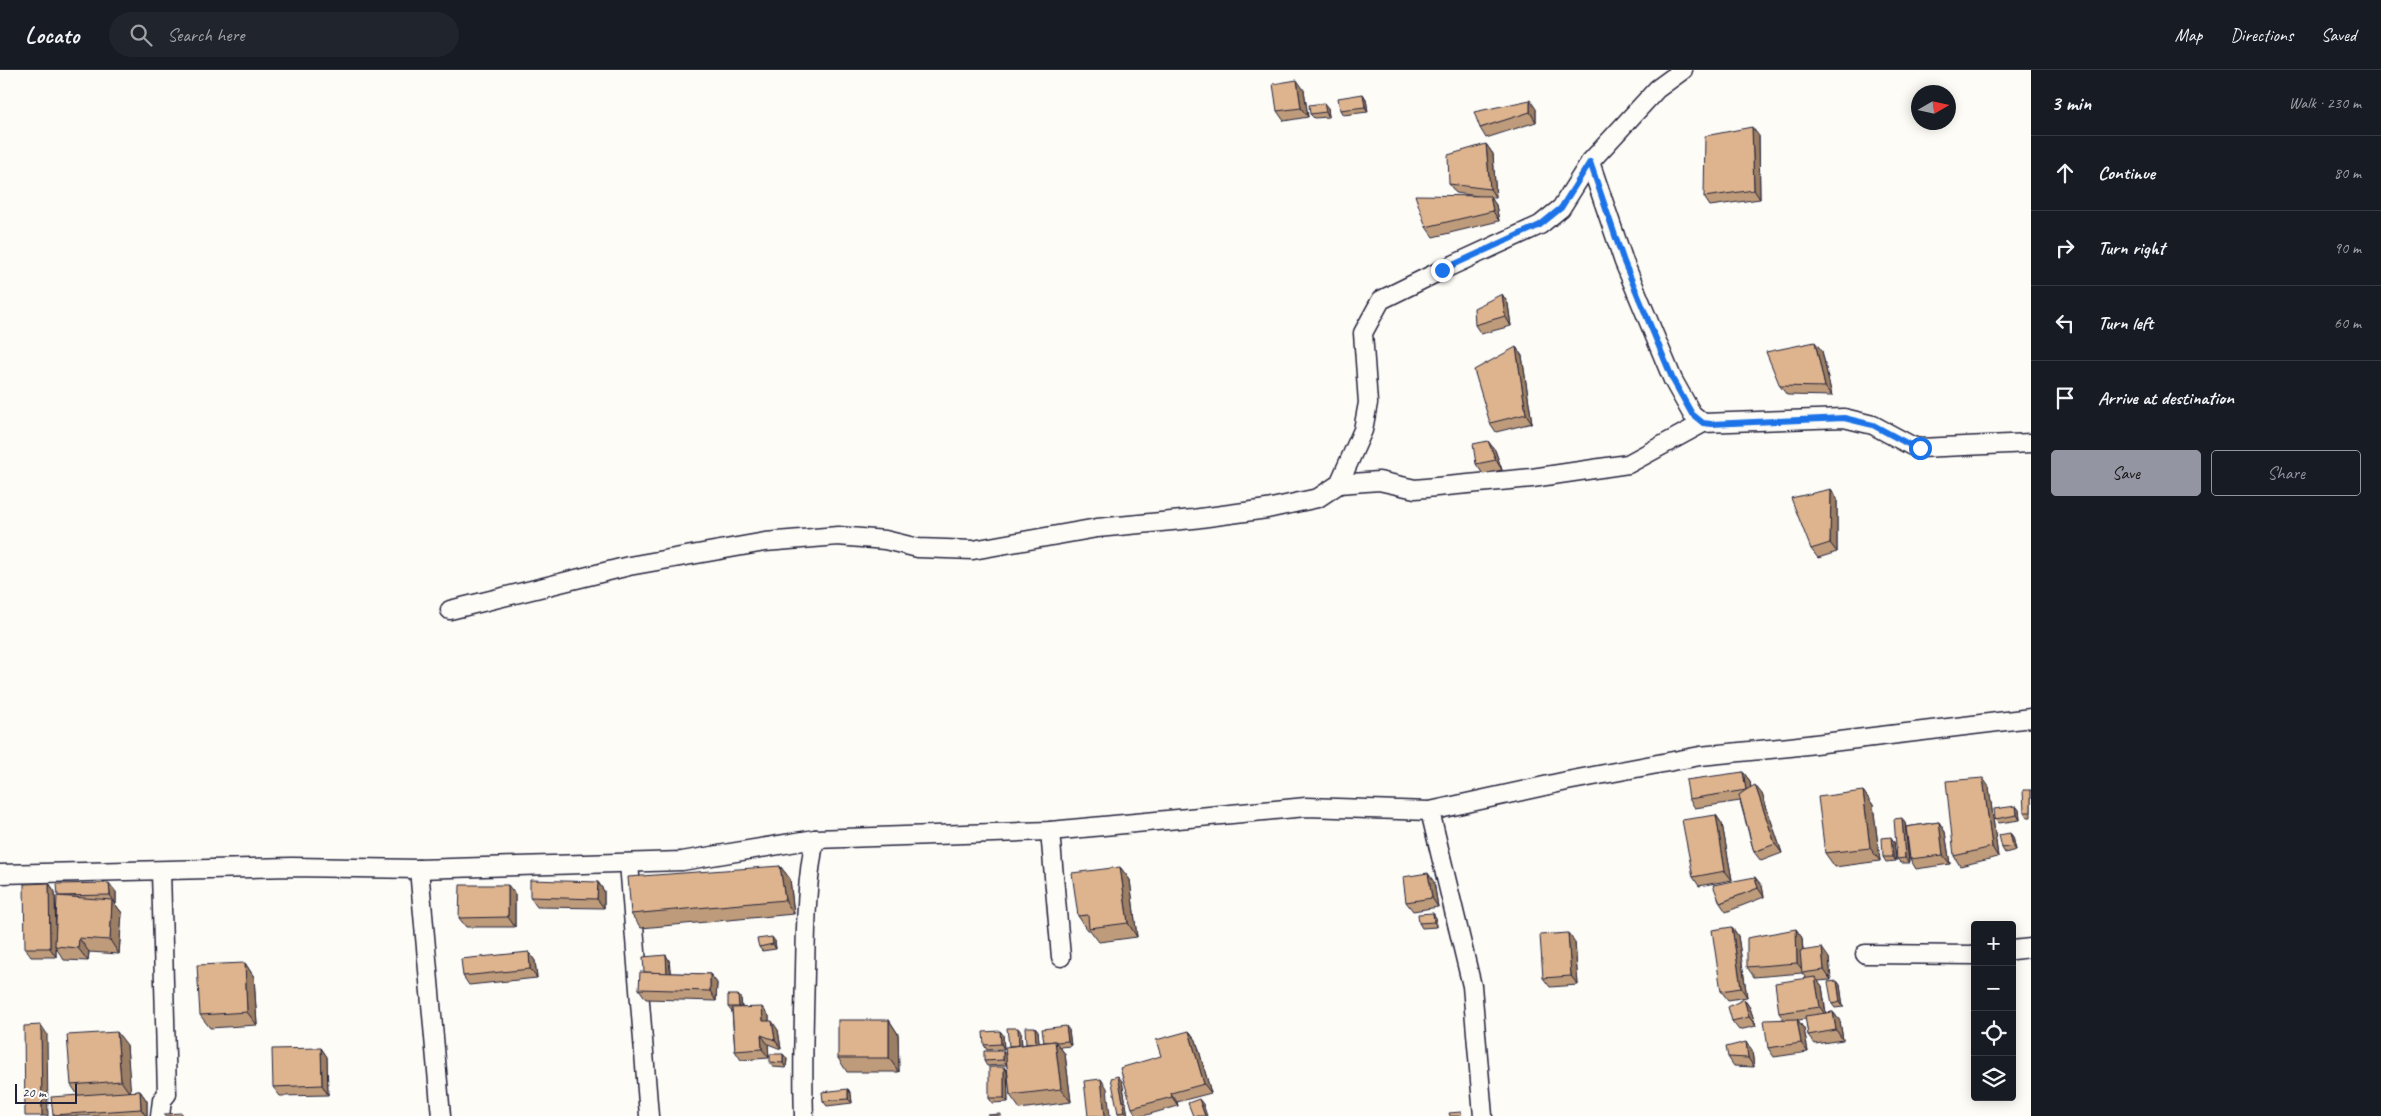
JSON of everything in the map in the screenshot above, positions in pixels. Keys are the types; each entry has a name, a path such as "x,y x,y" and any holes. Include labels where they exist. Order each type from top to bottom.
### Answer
{"street":[{"path":"1339,484 1363,430 1368,403 1363,333 1381,300 1540,225 1561,208 1590,162 1657,89 1683,70"},
{"path":"1590,162 1624,262 1673,380 1692,414 1703,423"},
{"path":"450,610 629,566 765,542 838,536 885,540 918,548 973,550 1097,528 1192,520 1267,509 1318,498 1339,484 1379,481 1415,489 1532,478 1628,464 1703,423 1844,418 1873,425 1912,446 1920,448 2031,443"},
{"path":"0,874 292,867 419,869 682,861 815,839 1050,831 1306,807 1430,811 1566,781 1700,756 1790,748 2031,718"},
{"path":"1430,811 1472,986 1483,1116"},
{"path":"1050,831 1061,957"},
{"path":"804,1116 802,1073 808,870 815,839"},
{"path":"629,863 649,1116"},
{"path":"419,869 441,1116"},
{"path":"160,1116 162,1100 167,1094 161,871"},
{"path":"2016,950 2031,948"},
{"path":"1865,954 1971,955"}],"building":[{"path":"1297,80 1301,108 1277,111 1273,84"},
{"path":"1363,94 1365,107 1340,110 1338,98"},
{"path":"1530,100 1530,112 1480,128 1474,112"},
{"path":"1324,103 1326,112 1310,114 1309,105"},
{"path":"1752,127 1754,190 1704,197 1705,136"},
{"path":"1486,144 1490,189 1449,184 1448,155"},
{"path":"1415,195 1490,196 1493,211 1426,227"},
{"path":"1502,294 1505,316 1475,325 1474,308"},
{"path":"1815,342 1825,387 1780,386 1766,352"},
{"path":"1516,347 1526,414 1490,423 1474,370"},
{"path":"1488,441 1496,460 1476,464 1473,444"},
{"path":"1831,489 1830,543 1811,549 1791,498"},
{"path":"1743,772 1746,790 1689,799 1686,780"},
{"path":"1983,778 1992,847 1954,856 1946,781"},
{"path":"1755,785 1775,844 1754,852 1739,795"},
{"path":"2023,790 2031,790 2031,812 2024,812"},
{"path":"1863,791 1870,848 1825,853 1818,797"},
{"path":"2016,806 2017,815 1995,819 1994,809"},
{"path":"1716,815 1725,871 1693,877 1682,820"},
{"path":"1902,818 1905,858 1897,859 1894,819"},
{"path":"1939,822 1943,855 1910,859 1906,827"},
{"path":"2010,833 2013,846 2002,848 1999,835"},
{"path":"1891,837 1893,857 1883,857 1882,838"},
{"path":"780,866 785,900 631,914 628,877"},
{"path":"1120,867 1128,923 1089,928 1088,915 1078,916 1072,873"},
{"path":"1428,873 1432,898 1406,902 1403,877"},
{"path":"1755,877 1758,888 1720,903 1713,885"},
{"path":"530,880 598,882 597,899 530,897"},
{"path":"49,883 50,948 25,948 24,884"},
{"path":"109,883 110,895 58,896 57,884"},
{"path":"460,885 508,885 508,917 459,918"},
{"path":"57,896 112,900 110,940 79,938 78,948 55,946"},
{"path":"1433,913 1434,922 1419,923 1418,914"},
{"path":"1732,927 1741,988 1721,991 1712,930"},
{"path":"1796,929 1797,963 1747,967 1747,938"},
{"path":"1568,933 1571,976 1543,978 1540,935"},
{"path":"772,937 773,944 759,947 757,939"},
{"path":"1822,948 1824,970 1802,973 1800,951"},
{"path":"529,952 530,969 463,976 461,959"},
{"path":"666,955 667,973 644,972 643,957"},
{"path":"245,963 247,1012 200,1015 197,965"},
{"path":"640,972 710,974 710,991 639,989"},
{"path":"1815,977 1820,1007 1779,1013 1775,983"},
{"path":"1837,981 1840,1002 1832,1004 1828,982"},
{"path":"728,995 738,995 739,1007 728,1007"},
{"path":"1744,999 1749,1017 1732,1021 1728,1007"},
{"path":"762,1007 763,1021 772,1021 775,1040 761,1035 762,1049 735,1051 732,1008"},
{"path":"1833,1012 1836,1030 1808,1035 1805,1016"},
{"path":"1797,1019 1801,1043 1768,1048 1764,1020"},
{"path":"838,1020 889,1020 889,1058 838,1058"},
{"path":"41,1025 42,1116 25,1116 24,1026"},
{"path":"1066,1026 1068,1041 1044,1042 1042,1029"},
{"path":"1025,1027 1035,1027 1036,1043 1026,1044"},
{"path":"1007,1028 1018,1028 1019,1045 1009,1046"},
{"path":"1000,1031 1001,1044 984,1045 983,1032"},
{"path":"1189,1031 1204,1084 1171,1093 1172,1097 1132,1108 1120,1068 1161,1056 1156,1040"},
{"path":"117,1032 121,1081 71,1085 67,1035"},
{"path":"1055,1041 1061,1089 1010,1095 1005,1047"},
{"path":"1746,1042 1748,1058 1728,1057 1726,1047"},
{"path":"321,1048 322,1085 273,1087 272,1049"},
{"path":"984,1051 1003,1051 1003,1060 984,1061"},
{"path":"770,1054 783,1054 783,1063 770,1062"},
{"path":"989,1067 1004,1067 1004,1098 989,1098"},
{"path":"1118,1076 1125,1112 1118,1113 1111,1078"},
{"path":"1101,1079 1105,1116 1088,1116 1084,1081"},
{"path":"848,1089 848,1099 823,1101 822,1092"},
{"path":"140,1091 141,1109 53,1115 51,1097"},
{"path":"1199,1099 1205,1116 1193,1116 1188,1103"},
{"path":"1461,1112 1461,1116 1450,1116 1449,1113"},
{"path":"182,1113 182,1116 165,1116 165,1114"},
{"path":"1001,1114 1001,1116 987,1115"}],"route":[{"path":"1442,270 1540,225 1561,208 1572,194 1590,162 1624,262 1673,380 1692,414 1703,423 1711,424 1844,418 1860,420 1912,446 1920,448"}]}
